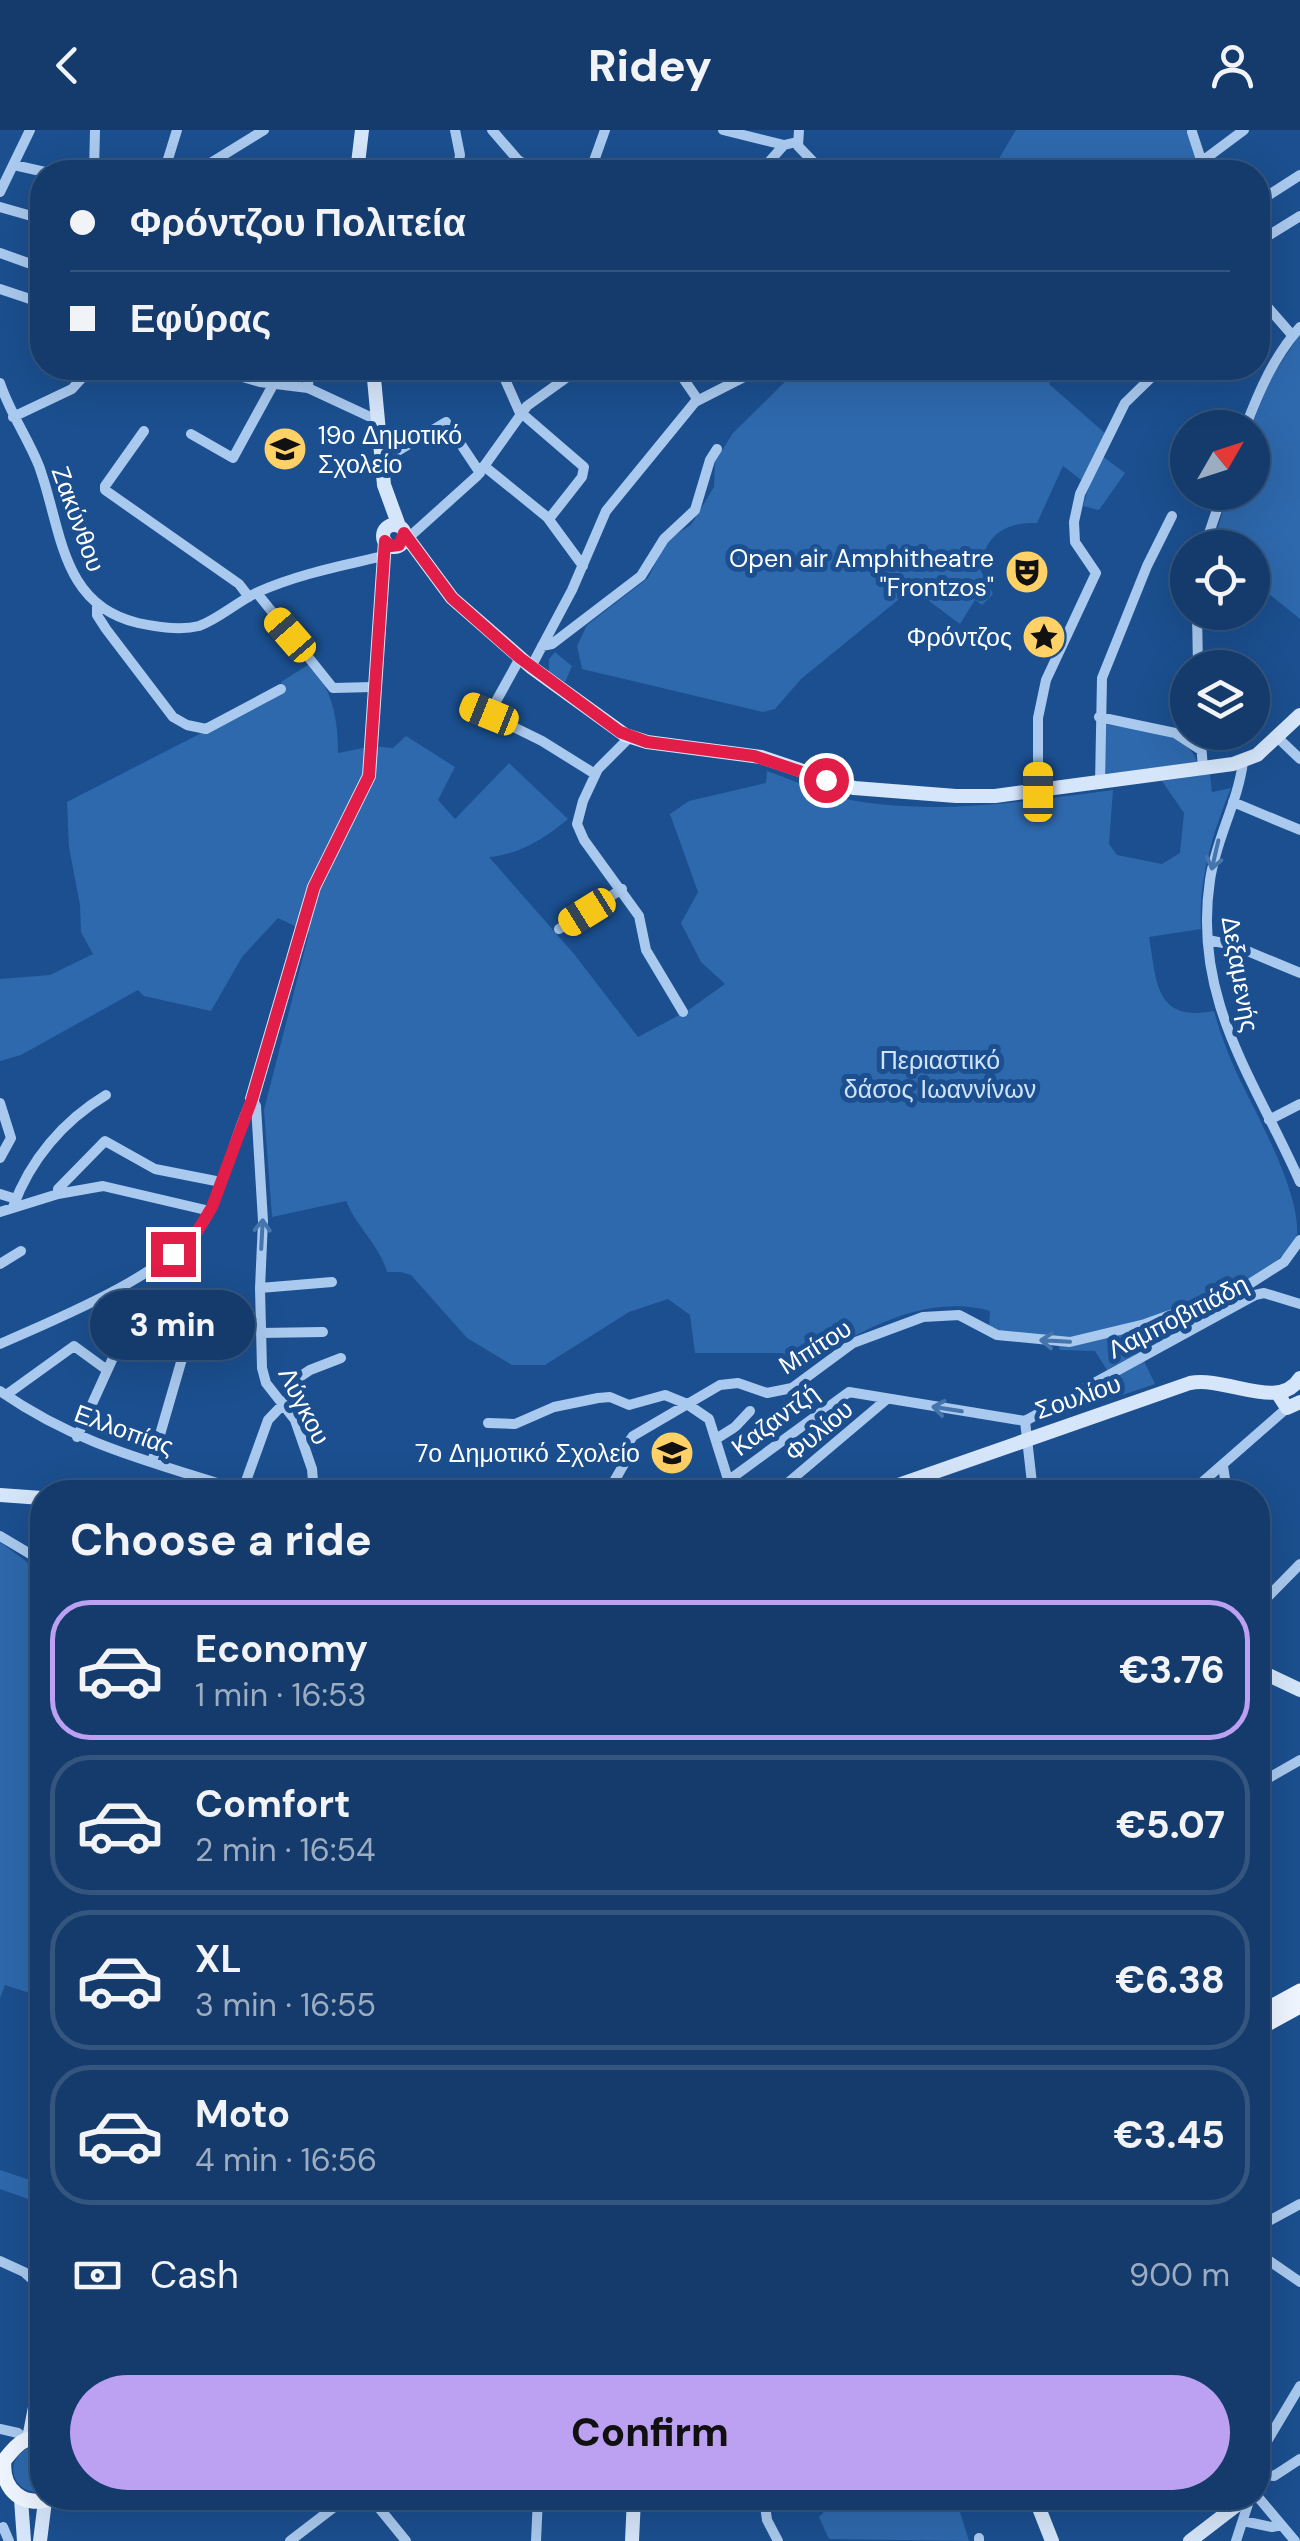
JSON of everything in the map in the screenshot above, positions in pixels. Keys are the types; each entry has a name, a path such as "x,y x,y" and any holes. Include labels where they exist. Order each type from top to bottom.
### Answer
{"main road":[{"path":"1270,2008 1300,1992"},
{"path":"1270,2022 1300,2006"},
{"path":"30,2440 11,2449 2,2463 4,2486 22,2499 30,2499"}],"street":[{"path":"0,192 30,130"},
{"path":"94,160 95,130"},
{"path":"168,160 177,130"},
{"path":"215,160 264,130"},
{"path":"358,160 362,130"},
{"path":"455,130 459,160"},
{"path":"492,130 518,160"},
{"path":"594,160 605,130"},
{"path":"723,130 784,145"},
{"path":"1211,160 1244,130"},
{"path":"1192,132 1201,160"},
{"path":"771,160 798,136 800,149 811,160"},
{"path":"14,165 30,169"},
{"path":"1270,194 1300,175"},
{"path":"0,207 30,216"},
{"path":"1270,235 1300,216"},
{"path":"0,253 30,264"},
{"path":"0,288 30,300"},
{"path":"1270,307 1296,331 1270,373"},
{"path":"12,417 72,389 80,380"},
{"path":"261,380 308,388 378,421"},
{"path":"308,380 308,388"},
{"path":"0,1344 102,1296 164,1260 195,1235 210,1211 252,1099 314,887 369,776 373,756 373,687 397,540 380,461 374,380"},
{"path":"506,380 521,412 584,467 582,476 549,519"},
{"path":"397,540 482,469 521,412 562,380"},
{"path":"684,380 698,400"},
{"path":"489,714 542,646 583,566 604,514 698,400 736,380"},
{"path":"1038,792 1038,718 1046,680 1096,573 1075,542 1074,522 1080,494 1125,403 1149,380"},
{"path":"1252,410 1265,380"},
{"path":"191,434 233,458 274,383"},
{"name":"Ζακύνθου","path":"0,384 12,417 36,460 70,567 86,595 98,606 142,624 203,624 253,595 397,540"},
{"path":"380,461 446,422 482,469 530,500 549,519 583,566"},
{"path":"144,431 104,486 105,490 253,595 333,688 373,687"},
{"path":"542,646 552,644 584,622 642,576 664,538 695,510 716,450"},
{"path":"1100,784 1099,716 1104,672 1172,516"},
{"path":"397,540 445,592 606,724 630,737 754,756 841,785 880,792 956,796 1100,784 1243,762 1258,755 1300,715"},
{"path":"98,606 97,615 124,656 182,723 206,729 280,689"},
{"path":"467,704 595,774"},
{"path":"1099,716 1170,732"},
{"path":"630,737 595,774 577,822 584,840 641,920 648,954 683,1012"},
{"path":"1276,737 1300,758"},
{"path":"1201,750 1203,768"},
{"name":"Δεξαμενής","path":"1243,762 1210,876 1208,940 1226,1028 1300,1182"},
{"path":"1233,802 1300,830"},
{"path":"559,929 622,889"},
{"path":"1208,940 1233,945 1300,973"},
{"path":"15,1203 22,1183 46,1147 88,1106 106,1096"},
{"name":"Λύγκου","path":"252,1099 256,1106 262,1183 260,1288 264,1376 295,1420 312,1480"},
{"path":"0,1104 11,1138 0,1158"},
{"path":"1269,1120 1300,1104"},
{"path":"58,1194 58,1189 105,1141 155,1169 220,1182"},
{"path":"0,1212 15,1203 103,1186 210,1211"},
{"path":"0,1194 15,1203"},
{"name":"Μπίτου","path":"615,1480 630,1440 651,1423 725,1383 738,1383 767,1393 792,1388 858,1340 923,1317 964,1316 987,1332 1013,1338 1070,1342 1109,1334 1240,1290 1284,1262 1300,1240"},
{"path":"0,1264 21,1251"},
{"path":"260,1288 332,1282"},
{"name":"Λαμποβιτιάδη","path":"1025,1421 1256,1295 1264,1293 1300,1304"},
{"path":"261,1333 323,1332"},
{"path":"77,1437 122,1338"},
{"path":"152,1462 186,1345"},
{"path":"3,1393 74,1346 106,1370"},
{"path":"246,1480 269,1416 291,1396 297,1378 341,1358"},
{"name":"Σουλίου","path":"912,1480 1195,1382 1216,1382 1278,1394"},
{"path":"1278,1394 1298,1385"},
{"name":"Ελλοπίας","path":"3,1393 77,1437 206,1480"},
{"name":"Καζαντζή","path":"728,1480 846,1393 887,1399"},
{"path":"1206,1480 1294,1405 1278,1394"},
{"path":"488,1422 515,1424 554,1406 608,1397 629,1405 665,1396 688,1404 708,1419 728,1480"},
{"path":"887,1399 1025,1421 1031,1480"},
{"name":"Φυλίου","path":"791,1480 887,1399"},
{"path":"716,1440 750,1411"},
{"path":"1223,1466 1225,1480"},
{"path":"0,1495 30,1497"},
{"path":"0,1536 30,1554"},
{"path":"1270,1594 1300,1564"},
{"path":"1270,1676 1300,1690"},
{"path":"1270,1777 1300,1760"},
{"path":"1270,2220 1300,2204"},
{"path":"0,2262 30,2277"},
{"path":"1270,2262 1300,2282"},
{"path":"1270,2436 1300,2386"},
{"path":"0,2429 30,2438"},
{"path":"1270,2476 1300,2459"},
{"path":"22,2499 24,2541"},
{"path":"40,2541 46,2510"},
{"path":"290,2541 330,2510"},
{"path":"381,2510 406,2541"},
{"path":"536,2541 537,2510"},
{"path":"632,2541 633,2510"},
{"path":"766,2510 778,2541"},
{"path":"1040,2510 1052,2541"},
{"path":"1231,2510 1272,2527 1281,2525"},
{"path":"1190,2541 1240,2510"},
{"path":"1269,2510 1295,2541"},
{"path":"1236,2541 1237,2515"},
{"path":"3,2528 9,2541"}],"green space":[{"path":"1016,130 1189,130 1198,160 998,160"},
{"path":"1300,334 1300,619 1270,595 1270,530 1217,530 1223,510 1270,510 1270,410 1258,410 1271,378"},
{"path":"787,380 1052,380 1049,384 1107,435 1098,453 1125,473 1099,510 1083,506 1089,486 1063,466 1037,523 1015,525 991,540 981,571 993,594 982,605 975,600 960,624 921,595 898,600 801,679 775,709 763,712 582,669 577,646 587,625 648,578 667,540 691,525 714,487 715,462 733,433"},
{"path":"555,652 572,666 565,682 549,672 549,659"},
{"name":"Περιαστικό δάσος Ιωαννίνων","path":"311,663 332,705 338,753 373,746 393,748 406,736 455,767 438,800 455,819 509,763 568,819 531,844 489,857 574,954 638,1037 687,1011 725,984 701,962 681,923 698,892 670,814 689,801 766,783 767,771 834,796 920,807 984,805 1113,790 1109,844 1117,855 1162,864 1180,853 1184,813 1162,781 1210,774 1212,792 1231,788 1208,857 1201,929 1149,937 1154,970 1162,995 1170,1005 1180,1011 1214,1011 1234,1066 1286,1179 1297,1235 1283,1255 1263,1271 1218,1296 1222,1308 1107,1370 1095,1351 1060,1350 1056,1339 1009,1335 989,1327 990,1311 940,1307 889,1320 842,1343 799,1371 781,1353 695,1353 690,1315 668,1299 629,1312 545,1365 512,1365 467,1338 411,1275 387,1272 346,1201 272,1217 264,1110 309,933 278,918 242,957 211,1011 144,996 138,990 21,1055 0,1061 0,979 50,975 93,954 81,932 67,802 283,691 281,682"},
{"path":"1104,724 1170,737 1170,750 1191,750 1197,762 1105,774"},
{"path":"1144,1361 1155,1384 1043,1422 1039,1418"},
{"path":"0,1542 27,1562 30,1569 30,1993 5,1985 0,1998"},
{"path":"0,2170 30,2180 30,2200 0,2189"},
{"path":"30,2448 30,2491 22,2487 14,2474 17,2457"},
{"path":"826,2510 959,2510 969,2541 829,2539 819,2517"}],"place":[{"name":"19ο Δημοτικό Σχολείο","path":"285,449"},
{"name":"Open air Amphitheatre \"Frontzos\"","path":"1027,572"},
{"name":"Φρόντζος","path":"1044,637"},
{"name":"7ο Δημοτικό Σχολείο","path":"672,1453"}],"route":[{"path":"173,1254 195,1235 212,1207 252,1099 314,887 369,776 385,541 391,546 399,545 404,533 452,598 520,658 620,732 647,742 754,756 826,780"}]}
